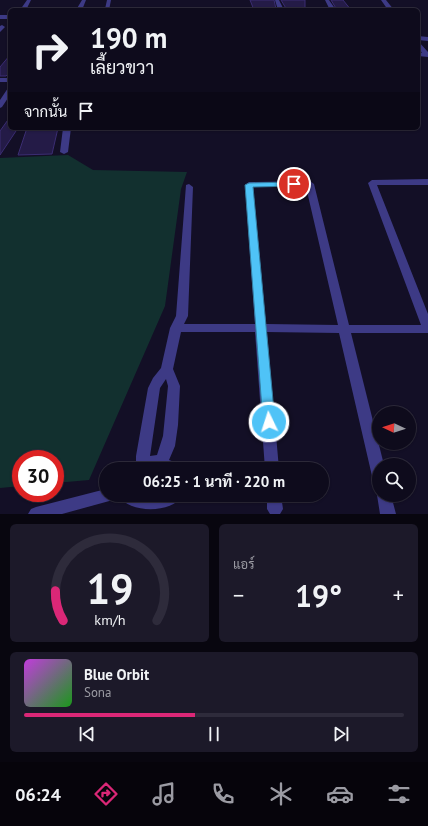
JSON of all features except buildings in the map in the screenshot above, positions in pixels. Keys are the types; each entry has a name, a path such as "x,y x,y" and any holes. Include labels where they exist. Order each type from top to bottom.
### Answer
{"street":[{"path":"383,0 389,8"},
{"path":"420,45 428,55"},
{"path":"0,106 8,92"},
{"path":"64,152 67,130"},
{"path":"176,328 428,328 372,183 428,182"},
{"path":"272,462 262,328 249,185 310,184 375,458"},
{"path":"143,462 154,388 157,381 167,369 176,328 182,316 189,187"},
{"path":"156,462 161,461 166,451 169,439 174,386 167,369"},
{"path":"36,514 99,497"},
{"path":"134,502 149,506 160,506 167,502"},
{"path":"385,502 388,514"}],"green space":[{"path":"68,155 93,170 187,172 181,189 165,306 89,480 64,482 64,450 12,450 12,487 0,488 0,158"}],"route":[{"path":"269,422 249,185 294,184"}]}
